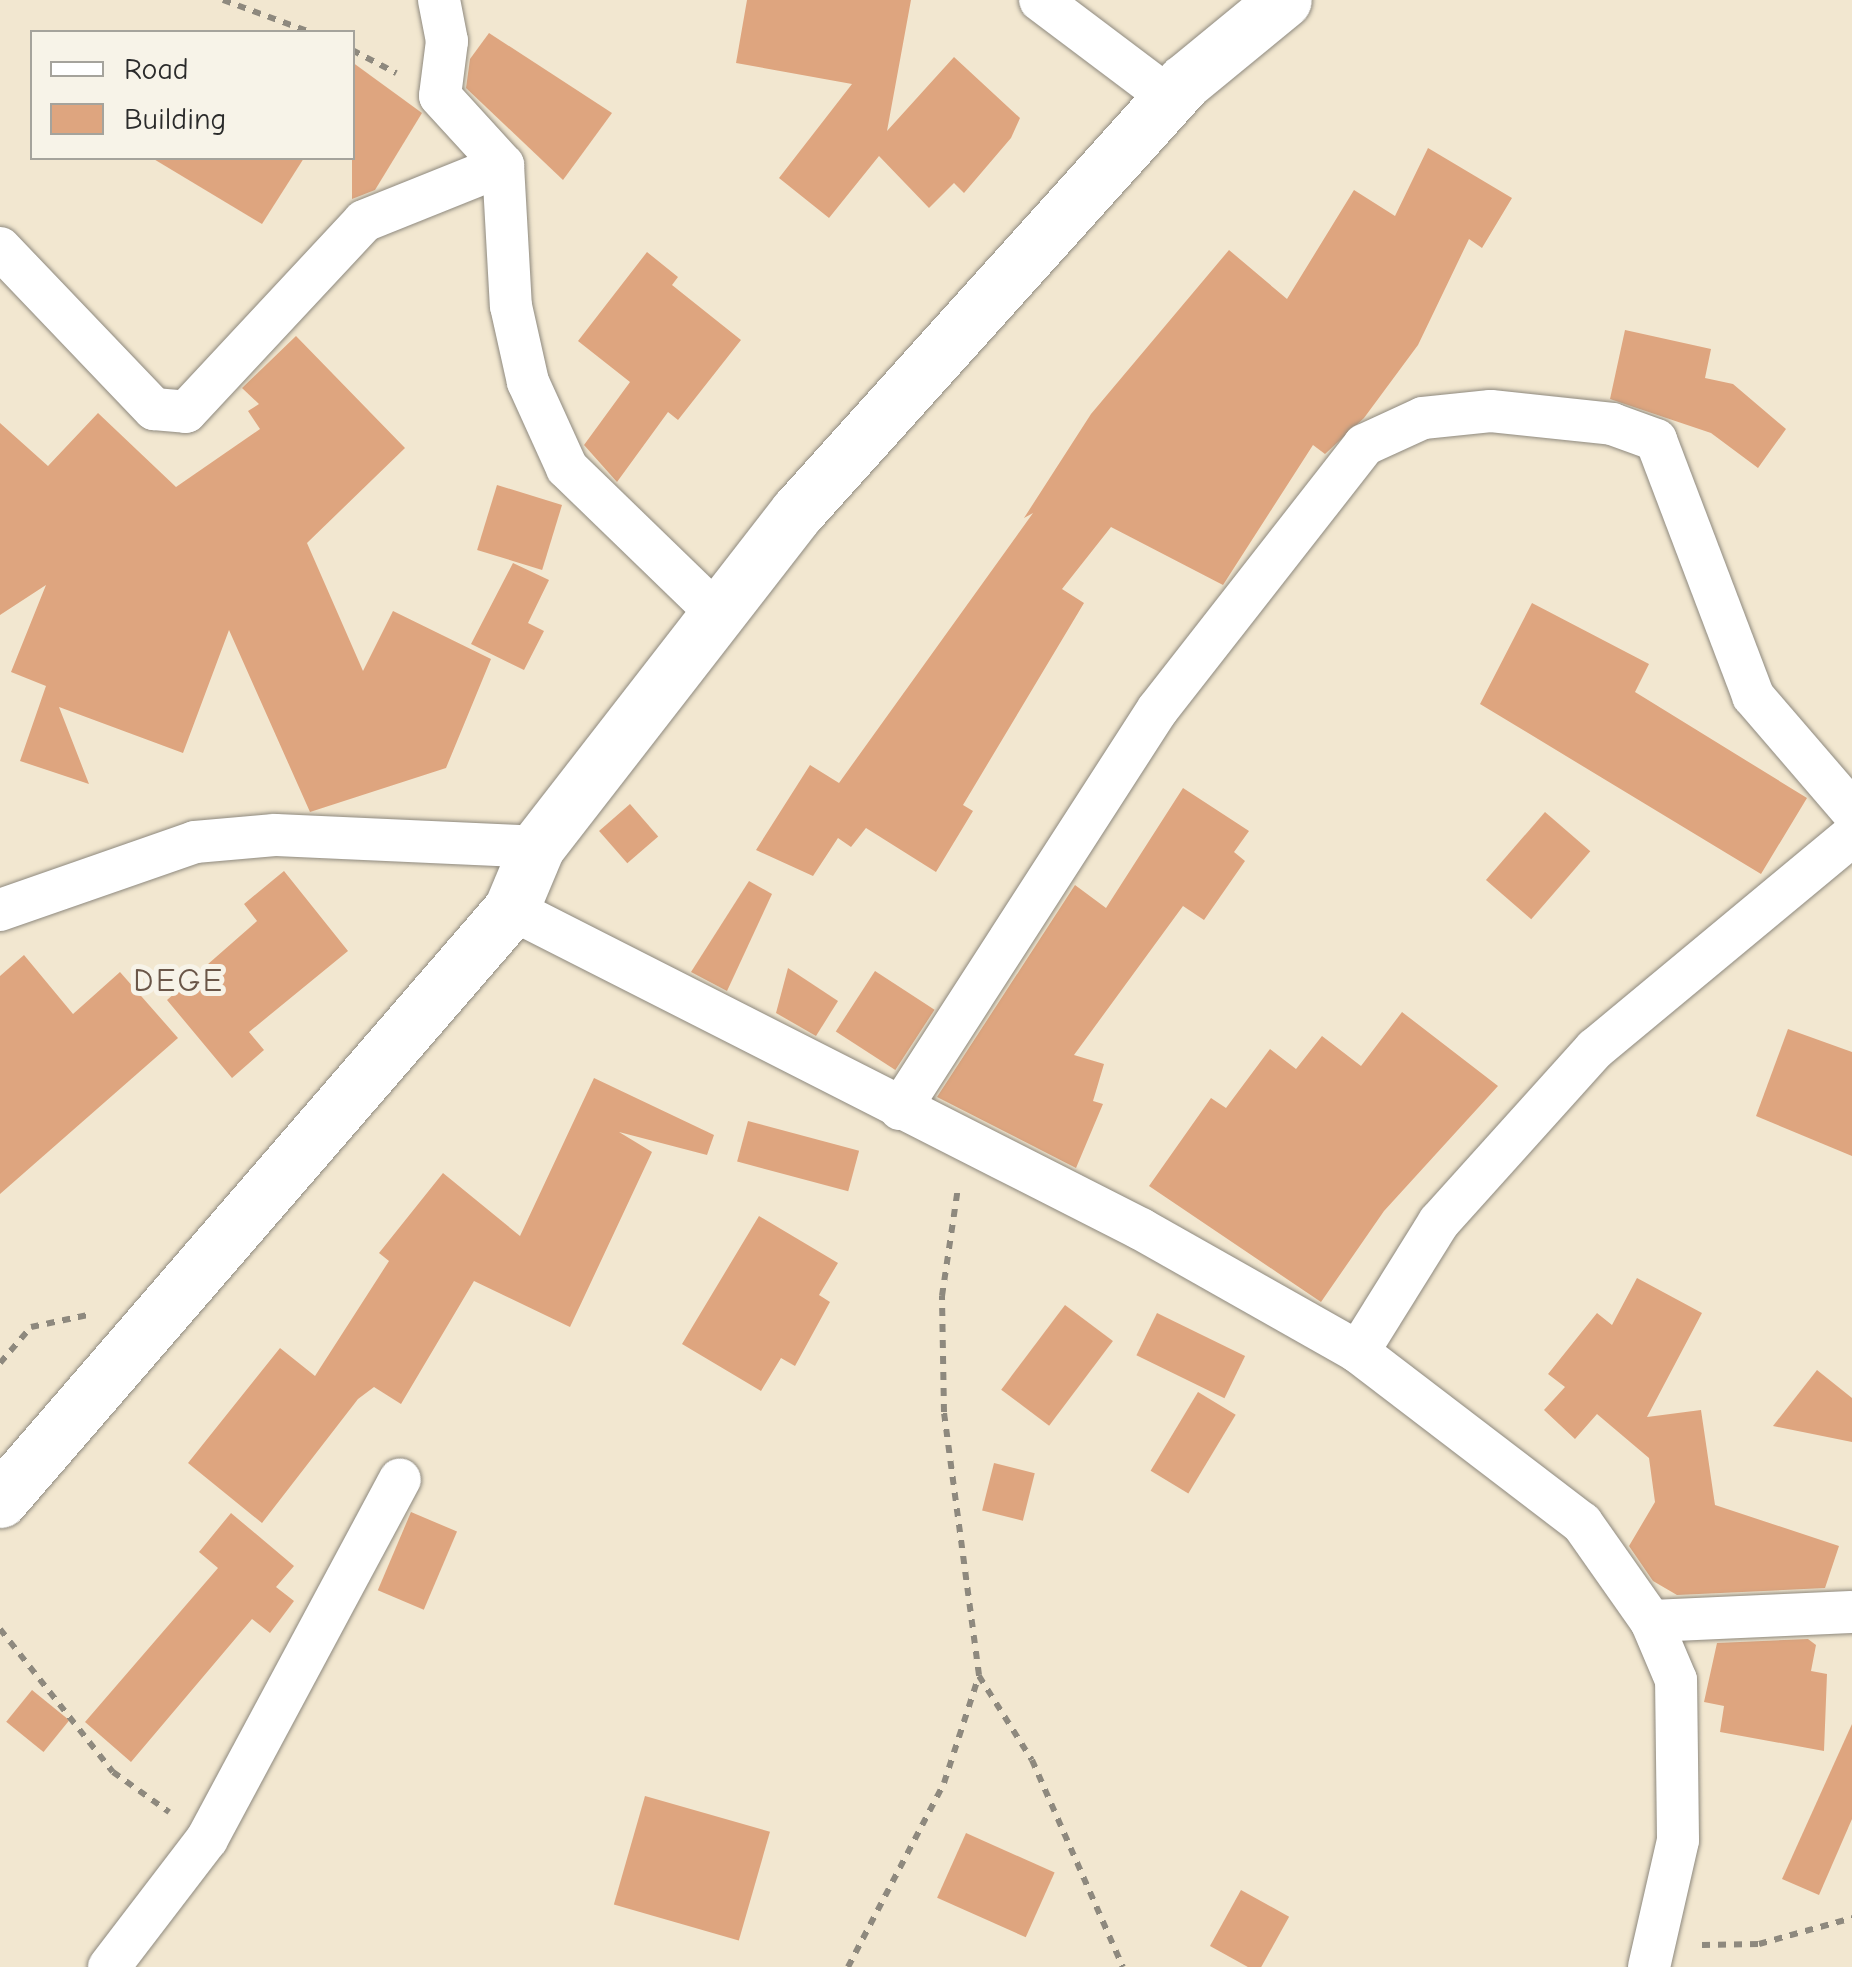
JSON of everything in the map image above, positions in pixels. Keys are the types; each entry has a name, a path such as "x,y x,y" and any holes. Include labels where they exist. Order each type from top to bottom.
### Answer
{"main road":[{"path":"0,1500 511,910 536,847 721,617 797,512 1170,98 1284,0"}],"street":[{"path":"439,0 447,41 440,96 503,165 511,306 528,382 567,468 721,617"},
{"path":"1040,0 1170,98"},
{"path":"0,248 154,408 186,412 364,221 503,165"},
{"path":"900,1109 1158,709 1364,445 1423,418 1491,411 1612,424 1656,440 1753,696 1852,811"},
{"path":"0,910 195,842 275,834 536,847"},
{"path":"1358,1352 1438,1222 1596,1049 1852,836"},
{"path":"511,910 900,1109 964,1146 1141,1229 1358,1352 1582,1522 1651,1621 1676,1680 1678,1840 1654,1956"},
{"path":"110,1967 206,1839 400,1479"},
{"path":"1651,1621 1852,1612"}],"path":[{"path":"223,0 305,30"},
{"path":"964,1146 942,1296 944,1412 979,1675 1032,1760 1123,1967"},
{"path":"0,1363 31,1328 79,1313 147,1332"},
{"path":"0,1629 113,1772 206,1839"},
{"path":"848,1967 944,1783 979,1675"},
{"path":"1654,1956 1759,1944 1852,1918"}],"building":[{"path":"747,0 911,0 887,131 954,57 1020,118 1011,138 964,193 954,183 929,208 879,156 829,218 779,178 852,84 736,63"},
{"path":"489,33 612,113 563,180 466,88 470,59"},
{"path":"355,64 422,113 375,190 352,199"},
{"path":"1428,148 1512,198 1482,248 1469,239 1418,345 1364,418 1325,454 1313,445 1223,585 1111,527 1062,589 1084,603 963,805 973,811 936,872 866,828 851,847 838,838 813,876 756,850 810,765 839,783 1033,513 1024,518 1091,414 1229,250 1287,299 1354,190 1395,216"},
{"path":"155,160 303,160 262,224"},
{"path":"647,252 678,277 672,285 741,340 678,420 668,412 617,482 584,445 630,382 578,341"},
{"path":"1625,330 1711,349 1705,378 1733,384 1786,429 1758,468 1711,433 1610,399"},
{"path":"296,336 405,448 307,543 363,671 393,611 491,659 446,768 310,812 229,630 183,753 59,707 89,784 20,761 46,686 11,672 46,585 0,615 0,423 48,466 98,413 176,487 260,429 248,411 259,404 242,388"},
{"path":"497,485 562,505 542,570 477,550"},
{"path":"513,563 549,580 528,623 544,631 524,670 471,644"},
{"path":"1532,603 1649,664 1635,692 1807,798 1761,874 1480,704"},
{"path":"1183,788 1249,831 1234,852 1245,861 1204,920 1183,906 1074,1055 1104,1064 1093,1101 1103,1104 1076,1168 937,1097 1075,885 1106,908"},
{"path":"630,804 658,836 627,863 599,831"},
{"path":"1545,812 1590,851 1531,919 1486,880"},
{"path":"284,871 348,951 249,1032 264,1050 232,1078 167,1000 257,921 244,904"},
{"path":"749,881 772,894 727,991 691,972"},
{"path":"24,955 73,1014 120,972 178,1038 0,1194 0,976"},
{"path":"788,968 838,1001 816,1036 776,1013"},
{"path":"875,971 935,1010 895,1070 836,1031"},
{"path":"1402,1012 1498,1086 1384,1211 1321,1302 1149,1186 1211,1098 1226,1108 1270,1049 1296,1069 1322,1036 1361,1066"},
{"path":"1788,1029 1852,1052 1852,1156 1756,1116"},
{"path":"594,1078 714,1135 707,1155 619,1132 652,1152 570,1327 474,1281 401,1404 374,1387 358,1399 262,1523 188,1463 280,1348 315,1376 389,1261 379,1253 443,1173 520,1236"},
{"path":"748,1121 859,1151 848,1191 737,1162"},
{"path":"759,1216 838,1263 819,1295 830,1302 795,1366 781,1358 761,1391 682,1344"},
{"path":"1637,1278 1702,1313 1647,1417 1701,1410 1715,1505 1839,1546 1825,1588 1677,1595 1653,1581 1629,1546 1655,1502 1649,1458 1597,1414 1575,1439 1544,1410 1565,1387 1548,1374 1597,1313 1612,1325"},
{"path":"1065,1305 1113,1341 1049,1426 1001,1390"},
{"path":"1157,1313 1245,1356 1224,1398 1136,1355"},
{"path":"1817,1370 1852,1398 1852,1442 1773,1426"},
{"path":"1198,1392 1236,1415 1188,1494 1151,1471"},
{"path":"994,1463 1035,1473 1023,1521 982,1511"},
{"path":"411,1512 457,1532 424,1610 378,1590"},
{"path":"231,1513 294,1566 276,1587 294,1601 270,1633 252,1619 131,1762 85,1722 218,1568 199,1552"},
{"path":"1808,1639 1816,1645 1811,1671 1827,1674 1824,1751 1720,1732 1724,1706 1704,1702 1717,1643"},
{"path":"32,1690 69,1720 44,1752 6,1722"},
{"path":"1852,1724 1852,1819 1819,1895 1782,1879"},
{"path":"645,1796 770,1832 739,1940 614,1905"},
{"path":"966,1833 1055,1872 1026,1937 937,1898"},
{"path":"1241,1890 1289,1917 1261,1967 1248,1967 1210,1946"}],"district":[{"name":"DEGE","path":"179,981"}]}
